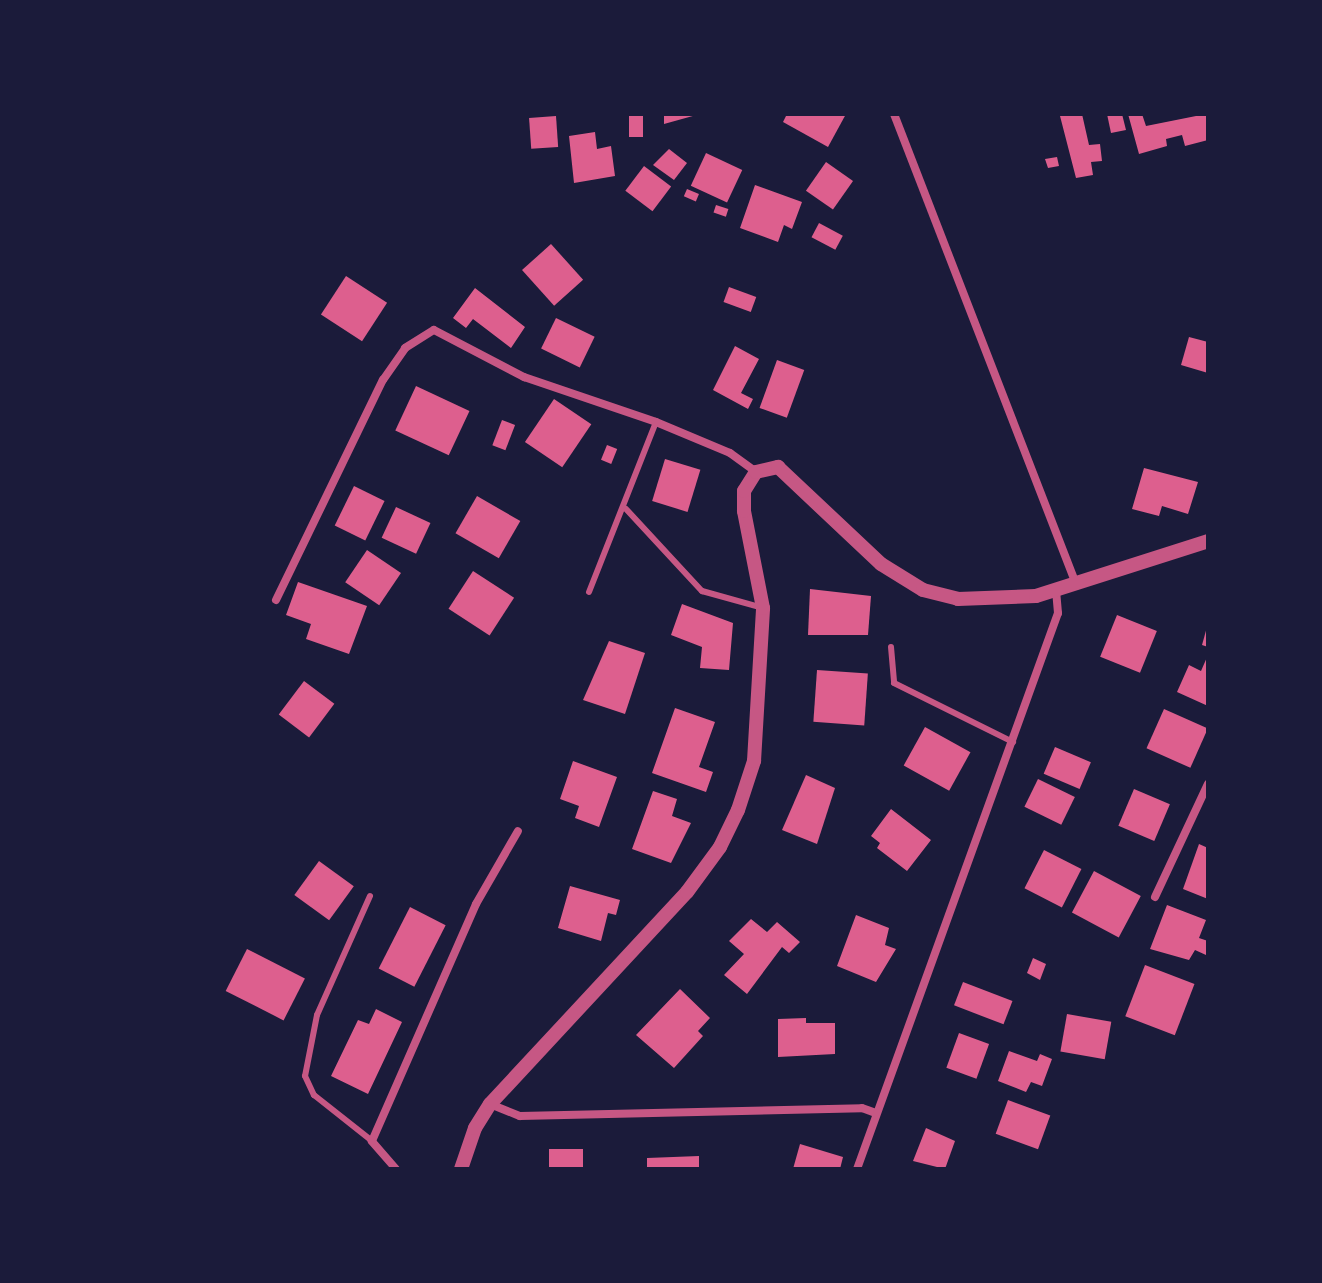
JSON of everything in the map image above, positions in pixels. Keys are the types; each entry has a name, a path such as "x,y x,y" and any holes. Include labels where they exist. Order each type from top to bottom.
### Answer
{"street":[{"path":"894,114 1077,584"},
{"path":"276,600 383,380 405,348 422,334 434,330 524,377 656,422 730,453 756,472"},
{"path":"461,1169 475,1128 490,1104 687,892 720,847 754,761 763,608 744,511 744,491 756,472 778,467 794,477 857,544 923,590 991,601 1056,591 1208,541"},
{"path":"857,1169 1058,613 1056,591"},
{"path":"1155,897 1208,784"},
{"path":"396,1169 372,1141 476,904 518,831"},
{"path":"490,1104 520,1116 862,1108 876,1113"}],"lane":[{"path":"589,592 626,509 656,422"},
{"path":"626,509 702,591 763,608"},
{"path":"891,647 894,683 1013,742"},
{"path":"370,896 317,1015 305,1076 314,1095 372,1141"}],"building":[{"path":"629,114 643,114 643,137 629,137"},
{"path":"664,114 700,114 664,124"},
{"path":"787,114 846,114 828,147 783,122"},
{"path":"1082,114 1089,145 1100,144 1102,161 1091,162 1093,175 1076,178 1060,116"},
{"path":"1107,114 1122,114 1126,130 1111,133"},
{"path":"1128,114 1142,114 1146,126 1206,114 1208,140 1185,146 1182,135 1166,139 1167,146 1139,154"},
{"path":"556,116 558,147 531,149 529,118"},
{"path":"595,132 597,149 611,146 615,176 574,183 569,136"},
{"path":"669,149 687,163 674,180 653,165"},
{"path":"706,153 742,170 727,203 691,186"},
{"path":"1057,157 1059,166 1048,168 1045,159"},
{"path":"826,162 853,181 833,210 806,191"},
{"path":"644,166 671,186 652,211 625,191"},
{"path":"755,185 802,202 792,229 784,225 778,242 740,228"},
{"path":"687,189 699,194 696,201 684,196"},
{"path":"716,205 728,209 726,217 714,213"},
{"path":"819,223 843,236 835,250 811,237"},
{"path":"551,244 583,280 554,306 522,270"},
{"path":"346,276 387,303 362,341 321,315"},
{"path":"729,287 756,297 751,312 724,302"},
{"path":"475,288 525,327 511,348 473,319 466,328 453,318"},
{"path":"556,318 595,337 580,367 541,349"},
{"path":"1189,337 1208,342 1208,373 1181,365"},
{"path":"735,346 759,359 741,393 753,399 748,409 713,390"},
{"path":"777,360 804,370 787,418 760,408"},
{"path":"416,386 469,411 449,455 395,430"},
{"path":"554,399 591,424 562,467 525,442"},
{"path":"502,420 515,425 505,450 492,445"},
{"path":"607,445 617,449 611,464 601,460"},
{"path":"665,459 700,470 688,512 652,501"},
{"path":"1144,468 1198,482 1188,514 1162,506 1159,516 1132,509"},
{"path":"354,486 385,501 365,540 335,526"},
{"path":"477,496 520,521 499,558 456,533"},
{"path":"396,507 430,523 416,554 382,538"},
{"path":"367,550 401,573 379,605 345,582"},
{"path":"473,571 514,598 490,635 448,609"},
{"path":"298,582 367,606 349,654 306,639 311,624 286,615"},
{"path":"810,589 871,596 868,635 808,635"},
{"path":"682,604 733,623 729,670 700,668 702,647 671,635"},
{"path":"1117,615 1157,631 1140,673 1100,657"},
{"path":"1208,627 1208,647 1202,645"},
{"path":"609,641 645,653 625,714 583,700"},
{"path":"1208,655 1208,706 1177,692 1189,665 1201,671"},
{"path":"817,670 868,674 864,725 813,722"},
{"path":"304,681 334,704 309,737 279,715"},
{"path":"675,708 715,722 699,767 713,772 706,792 652,773"},
{"path":"1164,709 1208,729 1190,768 1147,748"},
{"path":"925,727 970,752 949,791 904,765"},
{"path":"1055,747 1091,762 1080,789 1044,774"},
{"path":"573,761 617,777 599,827 575,818 579,806 560,799"},
{"path":"806,775 835,788 817,844 782,830"},
{"path":"1038,779 1075,797 1061,825 1024,807"},
{"path":"1134,789 1170,804 1154,841 1118,826"},
{"path":"653,791 677,799 672,816 691,823 671,863 632,849"},
{"path":"891,809 931,840 907,871 877,848 880,843 871,836"},
{"path":"1199,844 1208,848 1208,899 1183,889"},
{"path":"1044,850 1081,869 1062,907 1024,888"},
{"path":"319,861 354,886 329,920 294,895"},
{"path":"1094,871 1141,896 1119,937 1072,912"},
{"path":"570,886 620,900 616,915 608,913 601,941 558,928"},
{"path":"1167,905 1206,920 1199,938 1208,941 1206,955 1195,950 1189,960 1150,949"},
{"path":"410,907 446,925 414,987 379,968"},
{"path":"856,915 889,928 885,945 896,949 876,982 837,966"},
{"path":"751,919 767,932 777,922 800,942 789,953 782,947 747,994 724,975 744,954 729,941"},
{"path":"247,949 305,979 284,1020 226,991"},
{"path":"1033,958 1046,964 1040,980 1027,973"},
{"path":"1145,965 1194,984 1175,1035 1125,1016"},
{"path":"963,982 1012,1001 1004,1024 954,1005"},
{"path":"680,989 710,1018 698,1031 703,1036 674,1068 636,1035"},
{"path":"376,1009 402,1022 368,1094 331,1076 358,1020 369,1024"},
{"path":"1067,1014 1111,1022 1105,1059 1060,1051"},
{"path":"806,1018 806,1023 835,1023 835,1054 778,1057 778,1019"},
{"path":"959,1033 989,1044 976,1079 946,1068"},
{"path":"1009,1051 1037,1061 1040,1054 1052,1059 1042,1086 1031,1082 1026,1092 998,1081"},
{"path":"1008,1100 1050,1115 1038,1149 996,1134"},
{"path":"926,1128 955,1141 945,1169 913,1161"},
{"path":"800,1144 843,1157 840,1169 793,1169"},
{"path":"549,1149 583,1149 583,1169 549,1169"},
{"path":"699,1156 699,1169 647,1169 647,1158"}]}
